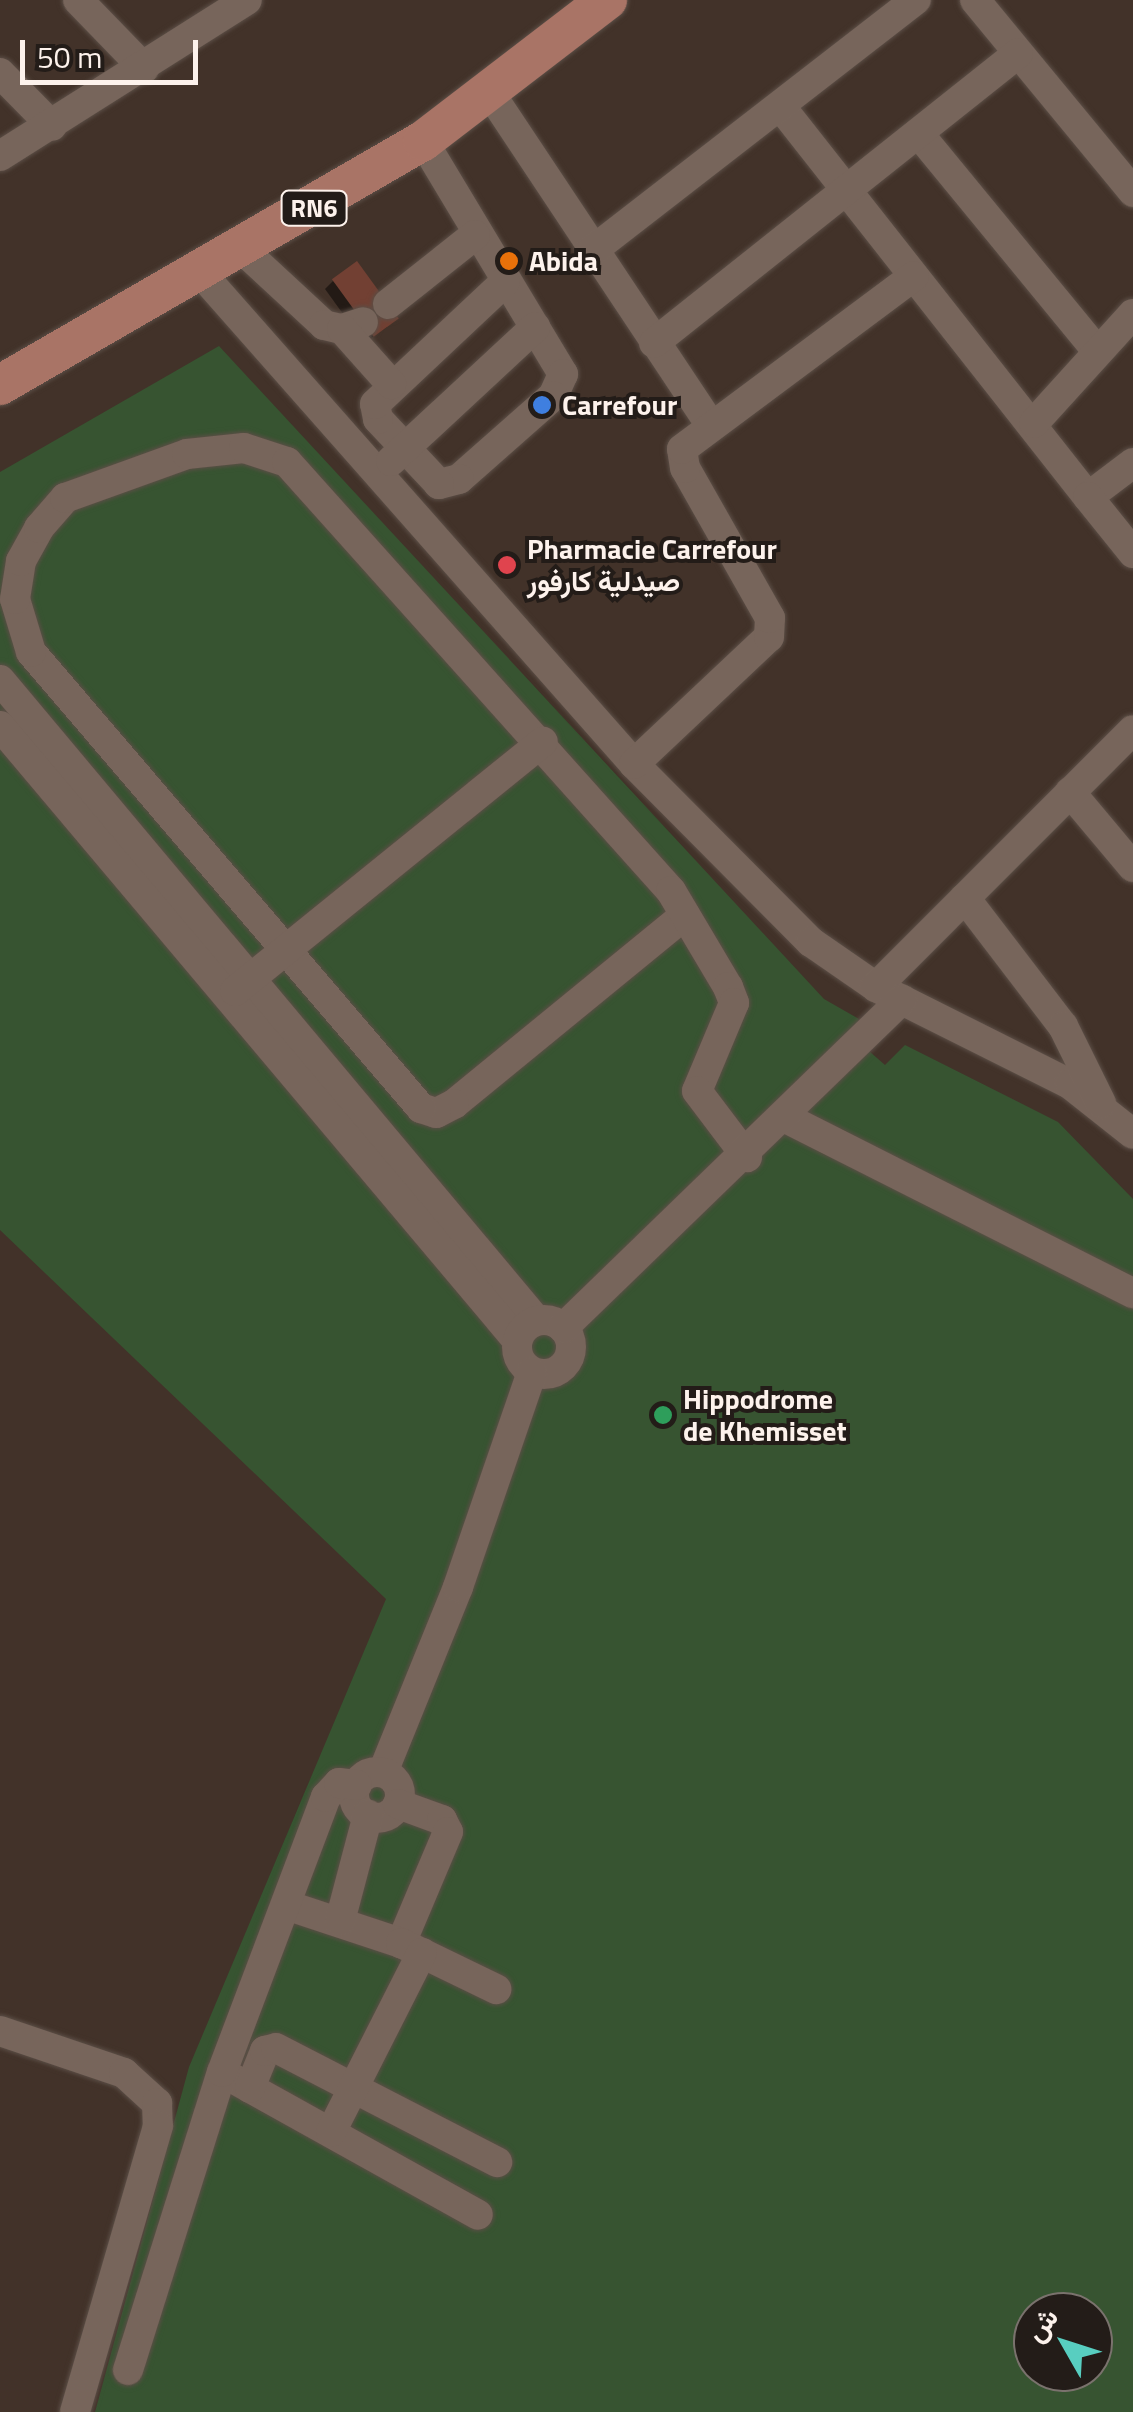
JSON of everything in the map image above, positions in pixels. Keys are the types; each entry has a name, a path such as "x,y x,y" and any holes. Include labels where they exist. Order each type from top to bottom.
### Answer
{"main road":[{"name":"RN6","path":"0,386 423,141 607,0"}],"street":[{"path":"78,0 144,68"},
{"path":"0,156 247,0"},
{"path":"592,251 916,0"},
{"path":"975,0 1133,192"},
{"path":"654,343 850,191 1018,52"},
{"path":"0,73 52,126"},
{"path":"490,93 710,424"},
{"path":"782,107 1034,422 1133,553"},
{"path":"919,134 1098,352"},
{"path":"423,141 475,235 562,367 553,396 453,483 433,481 375,412 378,397 505,282"},
{"path":"388,304 475,235"},
{"path":"242,249 314,320 353,326 390,384"},
{"path":"200,272 634,764 812,942 889,993 1102,1105 1133,1134"},
{"path":"634,764 769,637 770,618 681,459 688,441 914,276"},
{"path":"1034,422 1133,314"},
{"path":"377,473 535,327"},
{"path":"686,916 436,1113 403,1093 31,652 18,625 21,561 65,498 187,454 244,448 287,462 652,864 686,916 734,1003 696,1092 747,1157"},
{"path":"1088,497 1133,463"},
{"path":"0,680 239,988"},
{"path":"0,726 239,988 539,1329 571,1348 566,1363 554,1372 532,1372 519,1358 539,1329 747,1157 786,1118 965,898 1133,730"},
{"path":"239,988 543,742"},
{"path":"1070,792 1133,866"},
{"path":"965,898 1063,1026 1102,1105"},
{"path":"786,1118 1133,1293"},
{"path":"398,1804 382,1817 368,1816 356,1803 458,1587 532,1372"},
{"path":"128,2370 222,2072 331,1788 370,1779 396,1781 398,1804"},
{"path":"330,2132 354,2086 411,1948 448,1832 442,1820 398,1804"},
{"path":"340,1921 368,1816"},
{"path":"286,1905 411,1948 496,1989"},
{"path":"0,2031 124,2072 157,2104 158,2126 75,2412"},
{"path":"250,2088 266,2049 305,2059 497,2162"},
{"path":"287,2108 305,2059"},
{"path":"222,2072 478,2215"},
{"path":"397,2169 419,2120"},
{"path":"436,2190 458,2141"}],"green space":[{"name":"Hippodrome de Khemisset","path":"219,346 824,999 859,1019 853,1037 885,1065 905,1045 1058,1122 1133,1199 1133,2412 95,2412 189,2067 386,1599 0,1230 0,472"}],"building":[{"path":"357,261 399,318 374,337 332,279"}],"place":[{"name":"Abida","path":"509,261"},
{"name":"Carrefour","path":"542,405"},
{"name":"Pharmacie Carrefour صيدلية كارفور","path":"507,565"},
{"name":"Hippodrome de Khemisset","path":"663,1415"}]}
